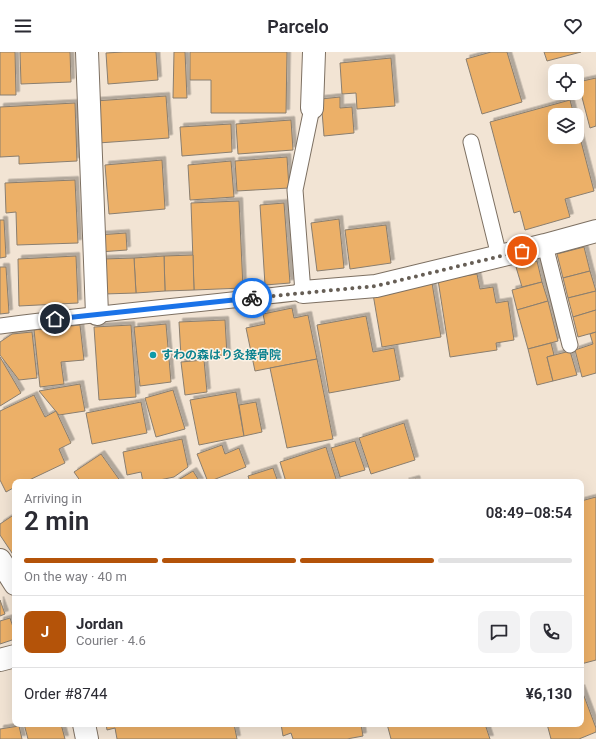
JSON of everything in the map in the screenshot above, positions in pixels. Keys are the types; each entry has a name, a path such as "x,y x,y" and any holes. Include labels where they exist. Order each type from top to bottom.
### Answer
{"street":[{"path":"87,52 97,314"},
{"path":"312,108 314,52"},
{"path":"303,292 376,286 545,245 596,231"},
{"path":"0,660 12,657"},
{"path":"85,727 87,739"}],"lane":[{"path":"0,326 303,292 295,190 312,108"},
{"path":"471,142 499,256"},
{"path":"545,245 570,345"}],"building":[{"path":"0,52 15,52 16,95 0,95"},
{"path":"20,52 70,52 71,82 21,84"},
{"path":"156,52 158,80 108,84 106,53"},
{"path":"174,52 185,52 187,98 173,98"},
{"path":"190,52 287,52 286,113 211,113 211,80 190,80"},
{"path":"491,52 507,52 522,102 482,114 466,59"},
{"path":"544,52 581,52 547,61"},
{"path":"391,58 395,106 357,109 356,93 342,94 340,63"},
{"path":"596,78 596,126 590,128 583,100 584,100 584,81"},
{"path":"166,96 169,138 98,143 95,101"},
{"path":"340,97 340,108 352,107 354,133 324,136 321,99"},
{"path":"570,100 572,108 548,108 548,144 582,144 594,191 565,199 570,217 525,230 520,211 514,213 490,122"},
{"path":"75,103 77,161 19,164 19,156 0,157 0,107"},
{"path":"291,120 293,150 238,154 236,124"},
{"path":"231,124 232,152 182,156 180,127"},
{"path":"287,157 289,188 237,191 235,161"},
{"path":"162,160 165,209 109,214 105,165"},
{"path":"231,161 234,197 190,200 188,165"},
{"path":"75,180 78,243 17,245 16,212 6,213 5,183"},
{"path":"239,201 243,288 194,290 191,203"},
{"path":"284,203 290,283 265,285 260,205"},
{"path":"339,219 344,268 317,271 311,223"},
{"path":"0,220 4,220 6,257 0,258"},
{"path":"386,225 391,263 350,269 345,230"},
{"path":"126,233 127,250 99,252 98,235"},
{"path":"584,247 590,271 563,278 557,254"},
{"path":"193,255 194,290 165,291 164,256"},
{"path":"76,256 78,303 19,306 18,259"},
{"path":"164,256 165,291 136,293 134,258"},
{"path":"134,258 136,293 104,294 103,259"},
{"path":"537,261 542,282 522,287 516,267"},
{"path":"0,267 6,267 9,313 0,314"},
{"path":"590,271 596,291 568,298 563,278"},
{"path":"477,274 480,289 493,287 496,303 508,301 514,340 496,343 497,350 450,357 438,280"},
{"path":"542,282 548,301 517,310 512,290"},
{"path":"432,283 441,337 382,347 373,294"},
{"path":"596,291 596,310 573,317 568,298"},
{"path":"548,301 558,341 528,349 517,310"},
{"path":"292,308 294,318 308,315 317,359 255,371 246,328 265,324 263,314"},
{"path":"596,310 596,332 578,337 573,317"},
{"path":"366,316 373,352 394,348 400,380 329,393 317,325"},
{"path":"225,320 227,355 181,357 179,322"},
{"name":"すわの森はり灸接骨院","path":"166,324 171,382 140,386 134,327"},
{"path":"80,325 84,360 61,362 64,384 40,387 34,330"},
{"path":"131,325 136,397 99,400 94,327"},
{"path":"32,332 37,378 19,380 0,355 0,342 12,334"},
{"path":"596,332 596,373 582,377 575,350 593,344 590,334"},
{"path":"551,343 554,355 547,357 553,381 537,385 528,349"},
{"path":"570,351 577,375 553,381 547,357"},
{"path":"0,357 21,393 0,406"},
{"path":"317,359 333,439 287,448 270,368"},
{"path":"204,360 207,392 185,395 181,362"},
{"path":"80,384 85,411 59,415 39,391"},
{"path":"173,390 185,429 156,437 145,398"},
{"path":"236,392 244,436 199,445 190,400"},
{"path":"34,395 45,417 56,411 71,443 59,449 65,463 31,479 12,479 12,489 6,492 0,480 0,411"},
{"path":"141,402 147,433 92,444 86,413"},
{"path":"256,402 262,432 244,436 239,405"},
{"path":"404,423 415,460 371,474 359,438"},
{"path":"182,439 188,467 174,477 164,479 142,479 141,472 127,475 123,452"},
{"path":"355,441 365,470 340,477 331,448"},
{"path":"222,445 225,454 239,448 246,467 216,479 207,479 197,454"},
{"path":"326,447 336,479 285,479 280,462"},
{"path":"101,454 119,479 79,479 74,472"},
{"path":"273,468 277,479 249,479 248,476"},
{"path":"193,471 198,479 180,479"},
{"path":"596,497 596,660 584,663 584,500"},
{"path":"12,516 12,553 0,535 0,524"},
{"path":"0,600 5,614 0,616"},
{"path":"10,618 12,624 12,640 0,644 0,621"},
{"path":"584,696 596,728 596,732 579,739 551,739 548,727 584,727"},
{"path":"19,727 22,739 0,739 0,729"},
{"path":"25,727 62,727 65,739 28,739"},
{"path":"106,727 235,727 237,739 117,739 115,728 107,730"},
{"path":"282,727 362,727 363,736 347,739 293,739 291,733 283,736"},
{"path":"388,727 486,727 490,739 391,739"}],"way so far":[{"path":"252,298 376,286 522,251"}],"place":[{"name":"すわの森はり灸接骨院","path":"153,355"}],"route":[{"path":"55,319 252,298"}]}
